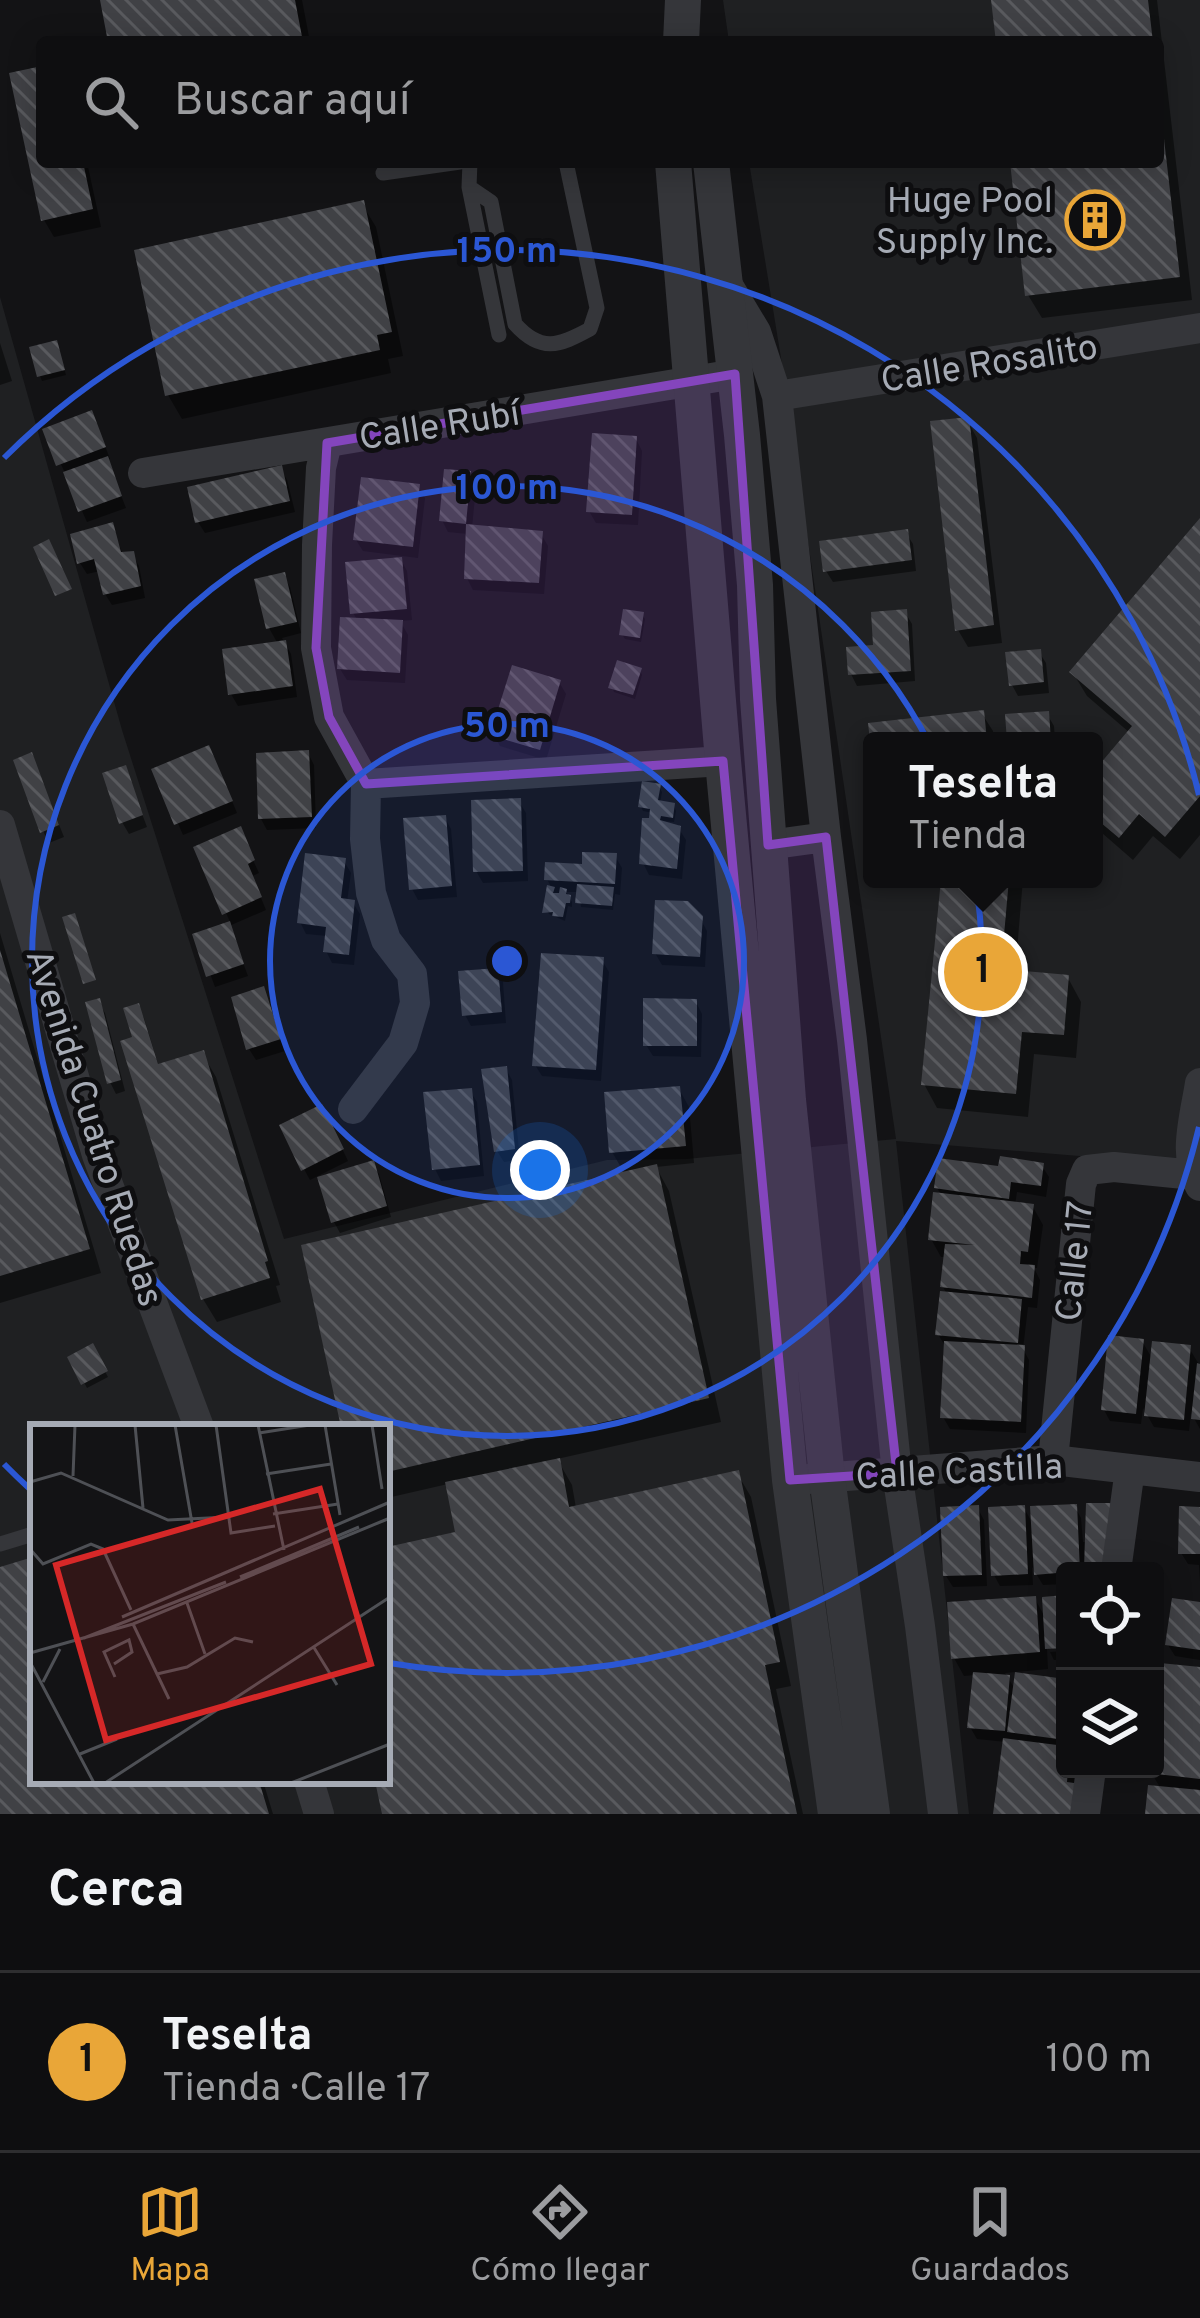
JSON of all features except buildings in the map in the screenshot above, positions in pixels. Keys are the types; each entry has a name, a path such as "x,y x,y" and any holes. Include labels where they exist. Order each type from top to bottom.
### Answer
{"street":[{"path":"674,168 723,761 790,1480 836,1814"},
{"path":"712,168 755,585 758,699 788,1100 827,1478 872,1814"},
{"path":"726,283 756,332 777,396 897,1473 943,1814"},
{"name":"Calle Rosalito","path":"777,396 1200,328"},
{"name":"Calle Rubí","path":"143,473 735,374"},
{"path":"327,442 318,526 316,648 329,717 365,784 371,893 386,940 412,974 415,1003 403,1042 353,1108"},
{"path":"365,784 723,761"},
{"name":"Avenida Cuatro Ruedas","path":"0,825 97,1155 199,1424"},
{"path":"768,845 826,837"},
{"path":"1197,1181 1190,1146 1200,1083"},
{"name":"Calle 17","path":"1053,1460 1081,1184 1088,1170 1114,1167 1197,1181"},
{"name":"Calle Castilla","path":"790,1480 1053,1460 1200,1477"},
{"path":"1118,1562 1130,1469"},
{"path":"1085,1814 1090,1778"},
{"path":"310,1784 319,1814"}],"lane":[{"path":"383,173 418,168"},
{"path":"470,168 469,187 499,335"},
{"path":"469,187 491,202 515,324 527,338 545,345 570,340 590,329 597,308 567,168"},
{"path":"0,1544 30,1535"}],"highlighted area":[{"path":"735,374 768,845 826,837 897,1473 790,1480 723,761 366,784 329,717 316,648 327,443"}],"shaded area":[{"path":"723,0 1200,0 1200,1166 896,1141 969,1814 0,1814 0,297 122,730 284,1239 607,1160 686,1159 896,1139 750,168 1164,168 1164,36 728,36"}],"place":[{"name":"Huge Pool Supply Inc.","path":"1095,220"},
{"name":"Teselta","path":"983,972"}]}
